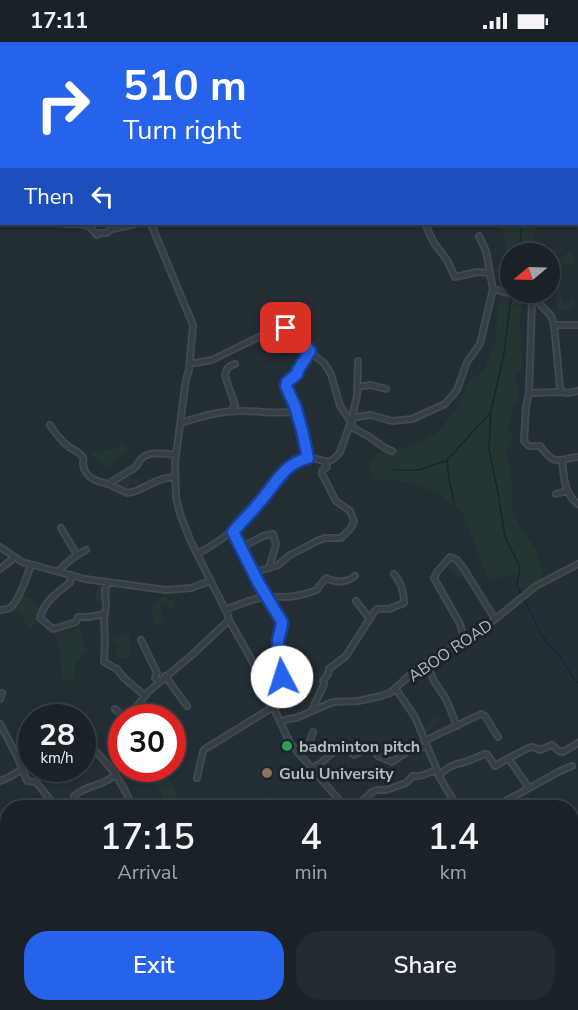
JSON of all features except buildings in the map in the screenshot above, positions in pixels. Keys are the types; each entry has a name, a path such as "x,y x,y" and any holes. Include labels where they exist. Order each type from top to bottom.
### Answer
{"street":[{"path":"84,225 90,227 97,235 131,225"},
{"path":"151,225 194,329 176,455 176,497 180,514 197,554 290,743 339,800"},
{"path":"426,226 455,277 477,272 490,273"},
{"path":"351,422 359,415 371,415 392,421 412,419 444,404 460,386 467,362 480,344 493,289 486,251 479,236"},
{"path":"493,289 500,291"},
{"path":"532,303 529,393 525,407 524,441 530,447 540,446 553,460 562,461 578,457"},
{"path":"539,303 551,316 554,326 559,385 563,392"},
{"path":"554,326 578,325"},
{"path":"190,362 212,360 273,330 294,326 310,351 324,363 331,374 340,406 345,415 368,436 392,451"},
{"path":"308,458 302,430 286,386 287,382 297,374 310,351"},
{"path":"197,554 216,545 233,532 280,475 295,462 308,458 324,462 339,454 351,422 358,387 358,361"},
{"path":"231,411 235,405 225,372 235,364"},
{"path":"358,387 371,385 386,389"},
{"path":"529,393 578,391"},
{"path":"181,423 231,411 284,413 296,411"},
{"path":"50,424 54,432 67,445 81,454 90,477 127,494 136,492 161,479 175,477"},
{"path":"108,484 136,467 146,456 176,455"},
{"path":"562,461 567,490 578,504"},
{"path":"254,573 278,565 290,555 317,540 341,538 351,528 354,522 350,511 335,500 322,474 322,470 327,467 324,462"},
{"path":"556,494 567,490"},
{"path":"61,528 77,555"},
{"path":"233,532 282,624 278,642 285,662 285,670 282,677 264,688"},
{"path":"241,548 263,536 273,534 276,544 269,568"},
{"path":"0,547 14,558 31,565 108,582 166,590 191,588 210,581"},
{"path":"58,572 86,550"},
{"path":"465,642 460,624 434,578 450,557 457,560 464,569 495,619"},
{"path":"0,569 14,558"},
{"name":"ABOO ROAD","path":"280,722 296,718 333,702 358,701 381,696 396,689 426,662 465,642 538,585 578,564"},
{"path":"0,610 12,607 31,565"},
{"path":"312,710 329,669 346,656 369,618 377,609 389,609 404,603 400,582 394,574"},
{"path":"71,575 70,583 53,595 40,618 53,628 76,622 78,617 105,614"},
{"path":"225,610 254,598 292,596 312,592 317,590 326,578 336,583 356,576"},
{"path":"108,582 105,590 104,663 117,669 144,696"},
{"path":"356,601 369,618"},
{"path":"138,704 165,676 193,654 229,620"},
{"path":"141,640 158,673 156,678 160,681"},
{"path":"426,662 429,672 446,699 457,726"},
{"path":"165,676 187,706"},
{"path":"396,689 415,717 439,777 454,800"},
{"path":"196,778 205,749 273,708"},
{"path":"313,771 314,767 343,743 354,755 373,747 378,756 392,762 410,750 415,750 475,716 483,714 498,737"},
{"path":"0,724 18,760"},
{"path":"298,753 309,744 313,732"},
{"path":"439,777 442,772 454,765 485,753 495,765 532,747 540,750 553,745 558,751 563,752 578,743"},
{"path":"96,751 108,764"},
{"path":"509,759 529,788"},
{"path":"508,800 572,766"},
{"path":"364,800 374,791 386,790 407,783 413,776 419,777 437,770"},
{"path":"0,781 18,772"},
{"path":"75,800 74,795 108,780"},
{"path":"36,782 50,800"},
{"path":"121,782 129,800"}],"shaded area":[{"path":"500,225 537,225 533,243 505,243"},
{"path":"572,251 573,263 560,266 562,256"},
{"path":"560,290 564,303 569,303 572,294 575,307 557,311 556,303 560,303"},
{"path":"500,299 500,303 522,303 520,314 522,367 516,377 519,402 514,402 508,428 513,436 506,451 511,475 513,511 536,550 543,578 523,593 518,585 520,573 488,580 463,514 437,492 398,481 372,479 369,464 375,454 405,448 436,433 456,410 469,381 485,369 496,338"},
{"path":"120,442 130,450 107,469 96,457 92,456 94,450 99,452 119,448"},
{"path":"129,473 132,479 145,474 139,481 143,487 138,487 131,482 125,491 112,485"},
{"path":"453,560 469,572 464,579 454,575 448,568"},
{"path":"93,576 100,578 109,586 104,594 109,596 108,589 112,590 112,603 111,599 102,605 95,600 99,585 88,583"},
{"path":"27,595 33,598 40,609 37,614 38,619 33,627 28,629 17,610 20,599"},
{"path":"165,595 169,601 175,601 175,608 169,608 166,603 160,607 165,622 154,625 151,611 155,602"},
{"path":"62,627 67,632 80,627 87,652 76,663 75,679 62,680 60,647 53,630"},
{"path":"130,634 131,657 119,659 114,651 119,646 111,637"},
{"path":"438,714 440,719 437,725 423,739 420,731 430,721 429,718"},
{"path":"144,782 171,782 182,800 164,800 158,788"},
{"path":"219,796 223,800 198,800"},
{"path":"258,796 279,797 280,800 259,800"}],"waterway":[{"path":"520,243 522,225"},
{"path":"510,303 504,353 491,411 489,450 505,537 520,567 517,585 521,594"},
{"path":"455,506 447,460 490,413"},
{"path":"394,470 419,470 445,461"},
{"path":"524,599 541,634 559,654 578,683"}],"place":[{"name":"badminton pitch","path":"287,746"},
{"name":"Gulu University","path":"267,773"}],"route":[{"path":"282,677 285,662 278,642 282,622 258,582 233,532 288,467 308,458 295,406 286,386 287,382 297,374 310,351 294,326 286,328"}]}
